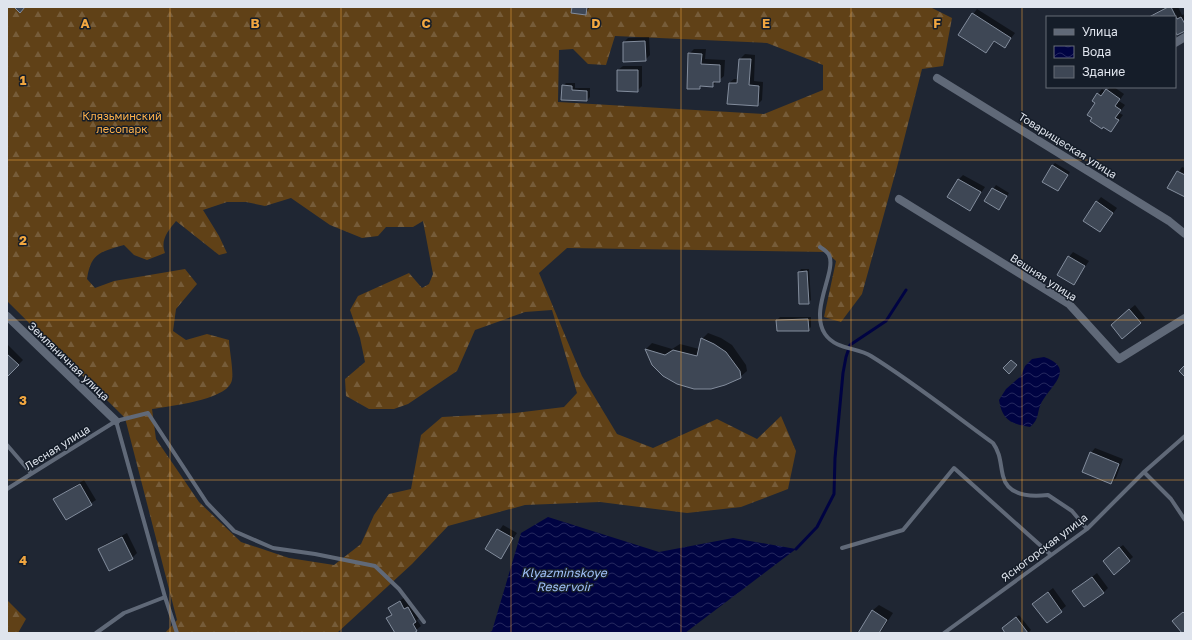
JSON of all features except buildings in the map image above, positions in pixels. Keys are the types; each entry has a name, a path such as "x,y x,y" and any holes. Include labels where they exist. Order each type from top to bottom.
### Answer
{"street":[{"path":"1176,42 1185,38"},
{"name":"Товарищеская улица","path":"937,78 1169,220 1185,234"},
{"name":"Вешняя улица","path":"899,199 1069,304 1119,359 1185,318"},
{"name":"Земляничная улица","path":"7,316 116,421"}],"lane":[{"path":"820,247 830,256 830,267 822,300 820,319 821,328 826,336 842,347 870,354 993,443 1000,457 1003,478 1009,486 1018,494 1033,497 1048,495 1072,511 1087,529"},
{"name":"Лесная улица","path":"7,489 116,421 148,413 207,503 234,531 272,548 316,554 375,566 399,589 424,622"},
{"path":"116,421 165,597 177,633"},
{"name":"Ясногорская улица","path":"944,633 1050,554 1087,529 1144,472 1185,436"},
{"path":"7,445 31,474"},
{"path":"842,548 903,530 954,468 1050,554"},
{"path":"1144,472 1171,499 1185,520"},
{"path":"96,633 124,613 165,597"}],"green space":[{"name":"Клязьминский лесопарк","path":"7,7 930,7 952,18 943,66 922,69 862,294 841,322 824,317 836,261 826,252 567,248 539,273 582,376 617,434 653,448 717,419 757,439 781,416 796,451 788,489 741,507 687,513 600,502 525,505 448,526 412,564 337,633 165,633 177,620 125,418 7,301","holes":["615,36 767,43 823,65 823,90 764,114 558,102 559,50 573,49 588,64 606,65","291,198 330,225 362,238 378,236 386,227 413,227 423,221 433,274 429,284 422,288 409,273 358,296 350,310 360,338 365,362 345,379 346,396 369,409 394,409 408,404 457,371 475,330 525,312 552,310 577,393 564,407 515,413 442,417 421,435 411,489 389,494 374,515 361,544 334,565 289,558 241,542 199,502 156,439 152,409 207,398 226,389 232,380 229,340 207,334 186,340 173,331 176,309 197,284 185,269 114,281 95,288 87,279 91,263 94,258 98,254 109,249 124,245 134,255 147,260 165,253 163,244 164,240 176,221 219,255 227,253 219,236 203,210 227,202 246,202 265,206"]},
{"path":"7,600 26,619 18,633 7,633"}],"water":[{"path":"1044,357 1053,361 1058,366 1060,371 1059,377 1041,404 1036,420 1030,427 1008,420 1002,412 999,400 1006,389 1021,376 1025,366 1032,359"},
{"name":"Klyazminskoye Reservoir","path":"548,517 659,552 733,538 796,549 685,633 488,633 492,631 521,533"}],"waterway":[{"path":"796,549 817,527 834,494 835,458 843,373 850,345 886,321 906,290"}]}
